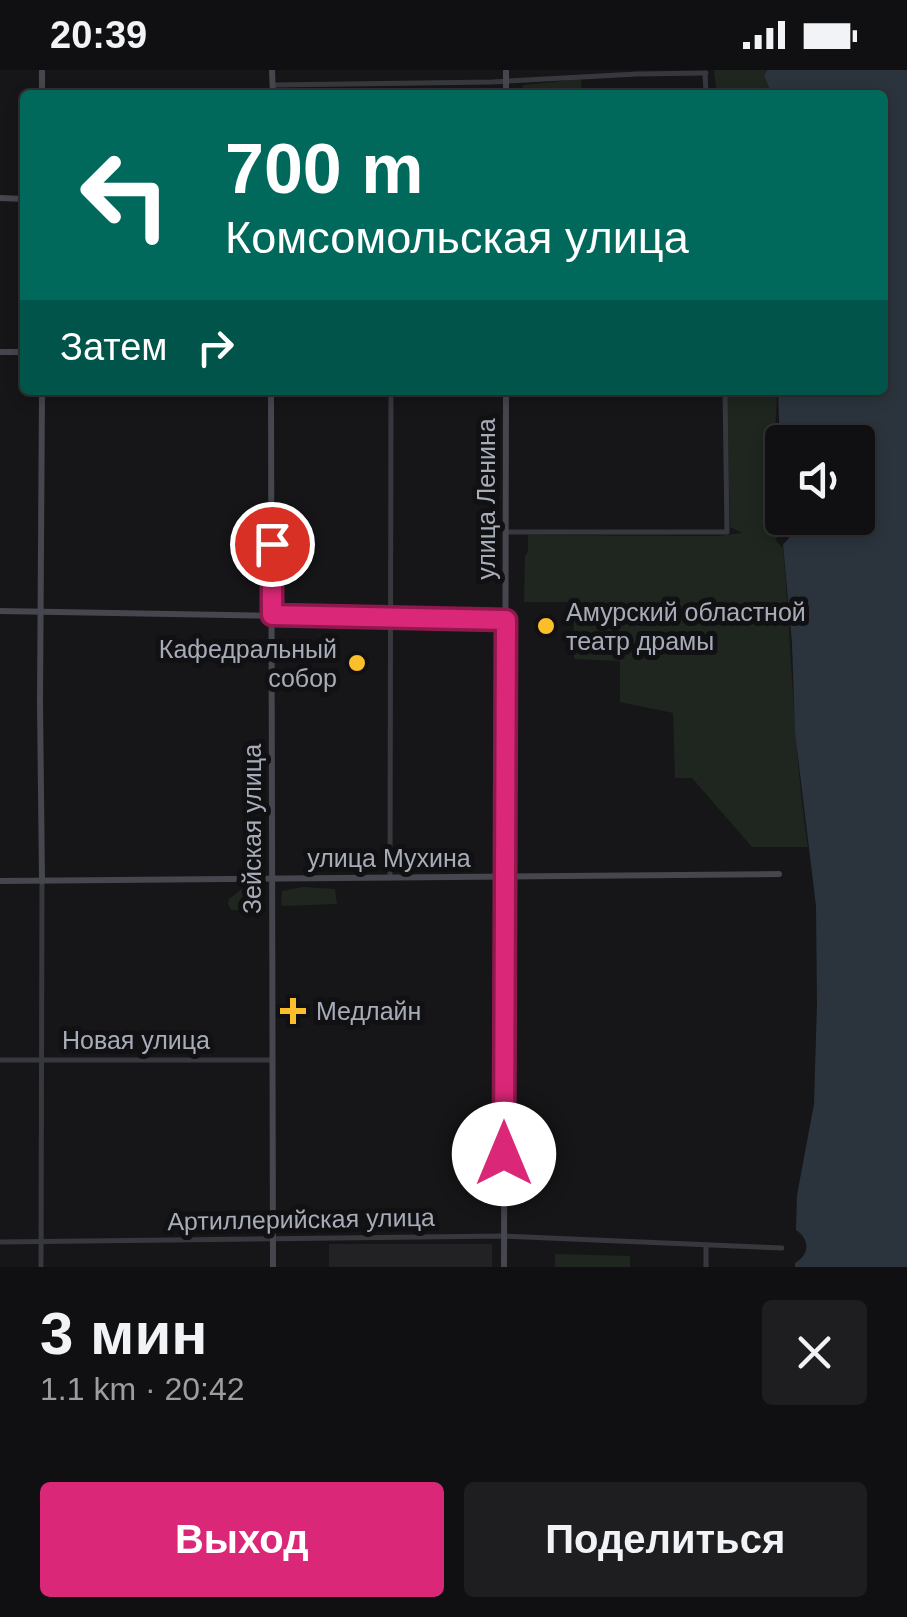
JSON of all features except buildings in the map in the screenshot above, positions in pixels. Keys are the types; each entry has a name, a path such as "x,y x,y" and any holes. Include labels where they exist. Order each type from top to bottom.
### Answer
{"street":[{"path":"272,70 272,90"},
{"path":"506,70 506,90"},
{"path":"272,86 705,72"},
{"path":"41,1267 42,395"},
{"name":"Зейская улица","path":"271,395 273,1267"},
{"path":"390,878 391,395"},
{"name":"улица Ленина","path":"504,1267 506,395"},
{"path":"507,532 727,532 725,395"},
{"path":"0,611 506,620"},
{"name":"улица Мухина","path":"0,882 778,874"},
{"name":"Новая улица","path":"0,1060 272,1060"},
{"name":"Артиллерийская улица","path":"0,1242 504,1236 782,1248"},
{"path":"706,1246 706,1267"}],"shaded area":[{"path":"714,70 767,70 764,75 770,90 716,90"},
{"path":"767,70 907,70 907,1267 795,1267 806,1247 796,1230 797,1195 814,1104 816,906 795,732 783,544 790,535 875,535 875,425 779,425 778,395 888,395 888,90 770,90 764,75"},
{"path":"581,79 582,90 522,90 523,85"},
{"path":"727,395 777,395 776,425 765,425 765,535 780,535 775,540 783,548 808,847 752,847 692,778 675,778 673,713 620,702 620,661 574,659 574,602 524,602 528,535 742,533 730,527"},
{"path":"303,887 335,889 337,904 281,904 282,891"},
{"path":"243,888 261,893 263,906 258,911 231,910 229,899"},
{"path":"329,1244 492,1244 492,1267 329,1267"},
{"path":"555,1254 630,1256 630,1267 555,1267"}],"place":[{"name":"Амурский областной театр драмы","path":"546,626"},
{"name":"Кафедральный собор","path":"357,663"},
{"name":"Медлайн","path":"293,1011"}],"route":[{"path":"272,544 272,615 506,620 504,1154"}]}
